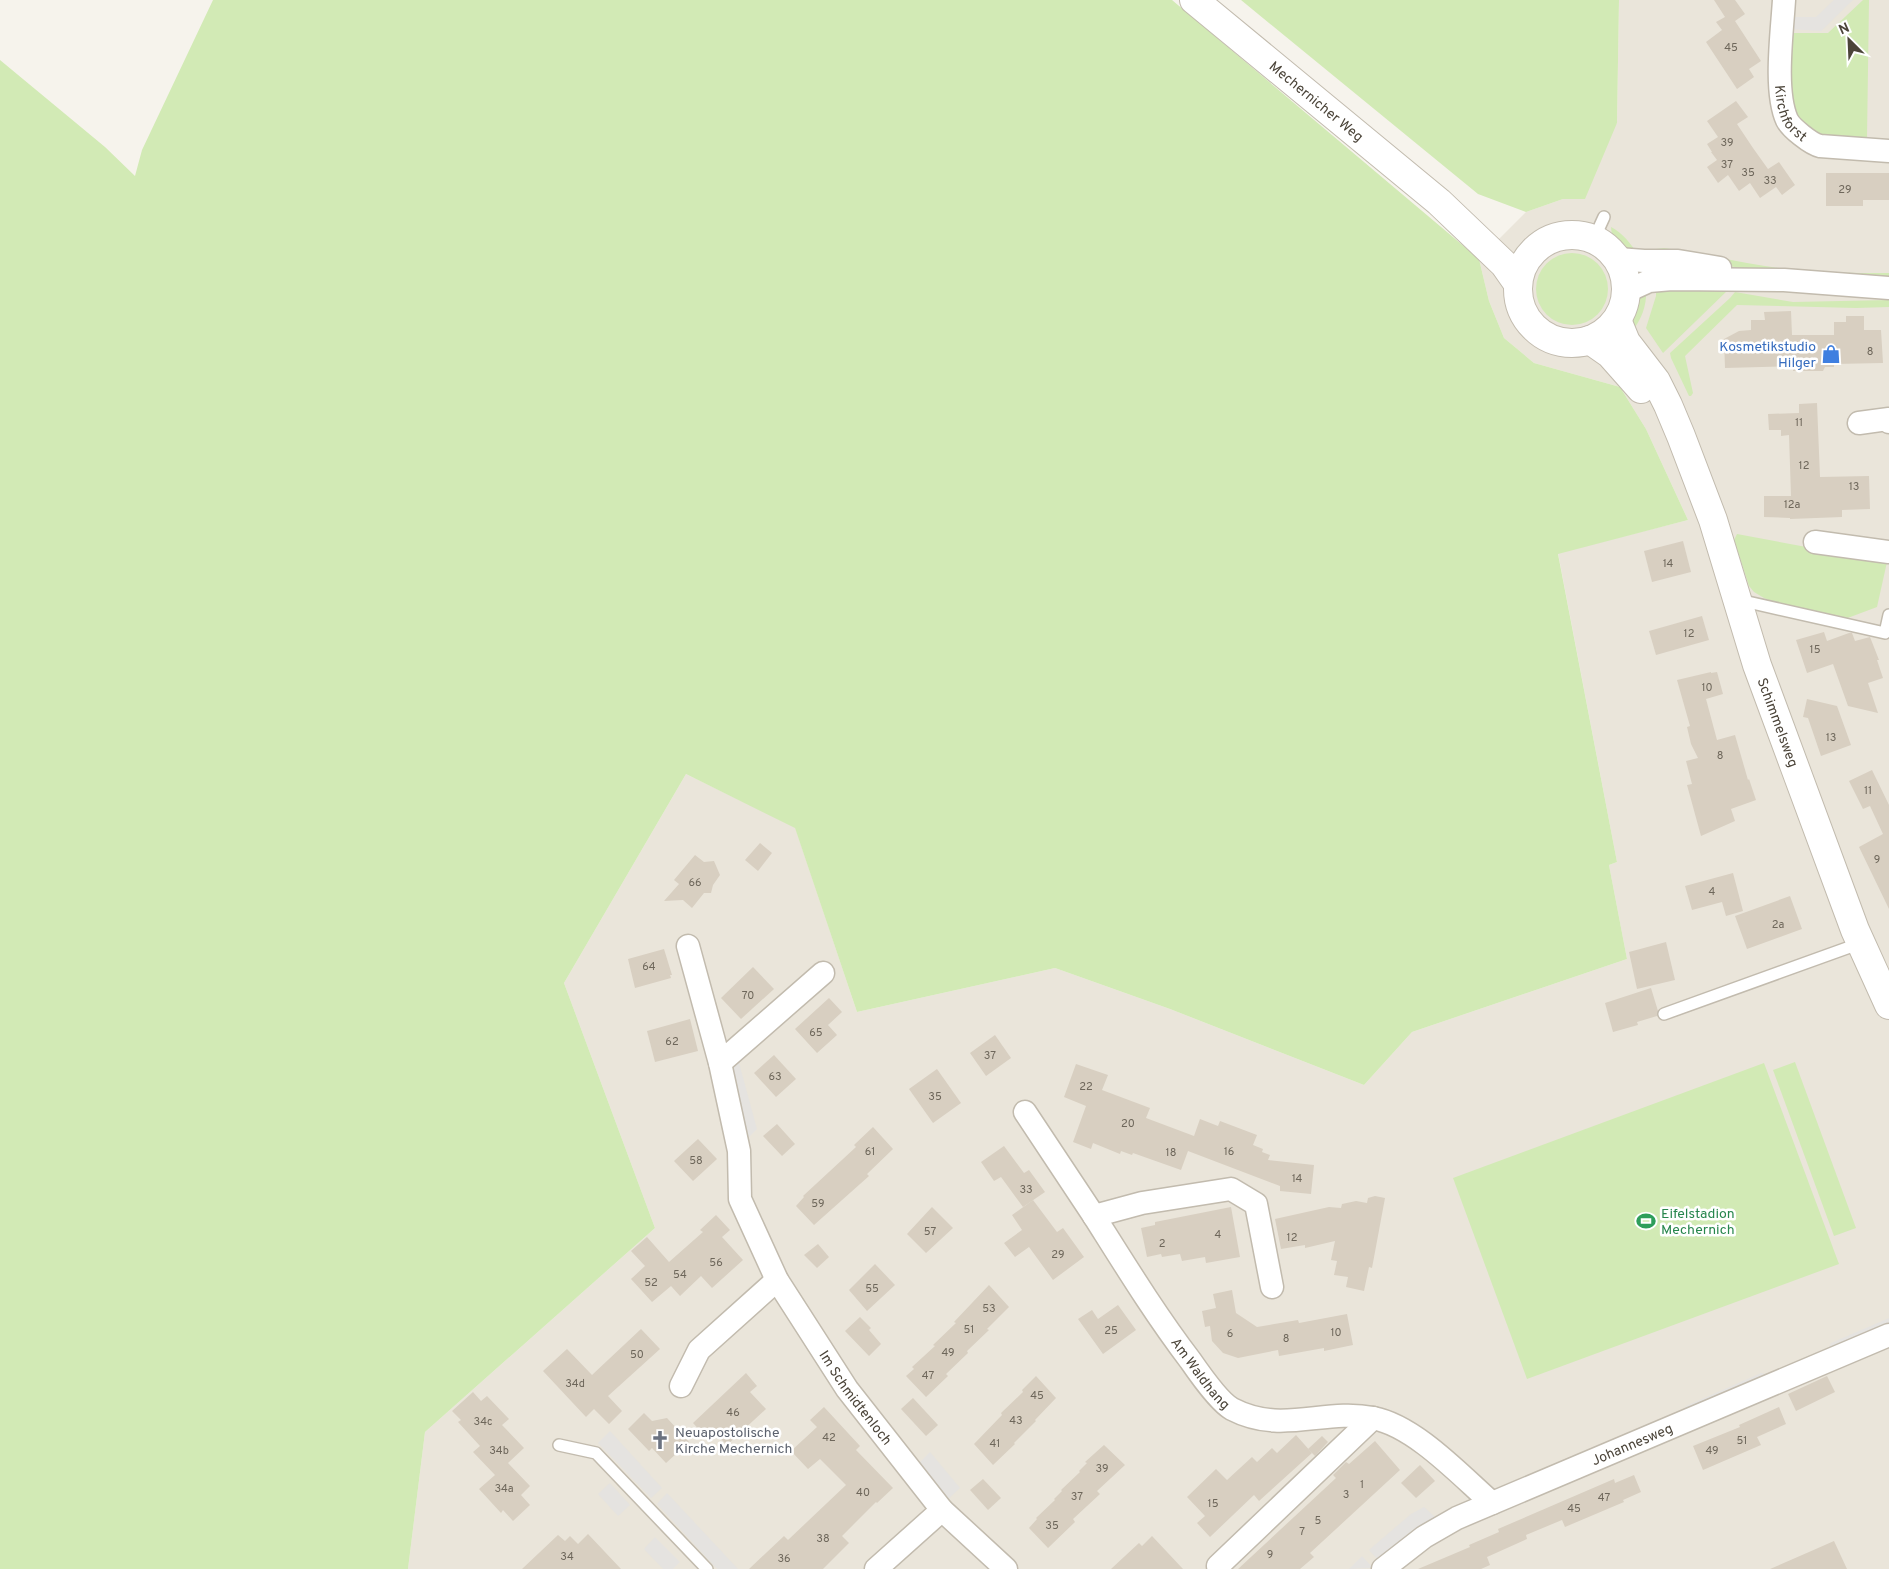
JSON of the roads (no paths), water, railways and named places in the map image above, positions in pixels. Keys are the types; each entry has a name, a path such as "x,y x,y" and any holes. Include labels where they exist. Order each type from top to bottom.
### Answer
{"street":[{"name":"Mechernicher Weg","path":"1194,0 1439,202 1504,264 1518,284"},
{"name":"Kirchforst","path":"1784,0 1781,94 1788,121 1812,144 1889,151"},
{"name":"Mechernicher Weg","path":"1439,202 1506,243 1535,249"},
{"path":"1599,228 1607,247 1618,259 1625,274 1627,291 1624,306 1617,320 1605,332 1590,340 1573,343 1555,341 1539,332 1527,319 1519,302 1518,284 1523,265 1535,249 1553,238 1599,228"},
{"path":"1618,259 1678,261 1784,280"},
{"path":"1627,291 1650,281 1672,278 1784,280 1889,288"},
{"name":"Schimmelsweg","path":"1617,320 1626,342 1656,381 1681,436 1713,520 1757,665 1861,943 1889,1005"},
{"name":"Schimmelsweg","path":"1590,340 1610,354 1681,436"},
{"path":"1859,423 1889,420"},
{"path":"1815,542 1889,552"},
{"name":"Im Schmidtenloch","path":"688,946 720,1063 739,1151 740,1199 777,1280 847,1389 942,1510 1006,1569"},
{"path":"720,1063 823,972"},
{"name":"Am Waldhang","path":"1025,1112 1162,1323 1207,1383 1230,1408 1258,1419 1291,1422 1350,1415 1373,1418 1390,1423 1426,1445 1492,1503"},
{"path":"1094,1216 1142,1204 1231,1189 1256,1204 1272,1287"},
{"path":"681,1386 699,1350 777,1280"},
{"name":"Johannesweg","path":"1383,1569 1424,1537 1457,1518 1889,1335"},
{"path":"1218,1566 1373,1418"},
{"path":"876,1569 942,1510"}],"lane":[{"path":"1736,599 1885,633 1889,616"},
{"path":"1664,1014 1861,943"},
{"path":"559,1445 596,1453 707,1569"}],"place":[{"name":"Kosmetikstudio Hilger","path":"1831,354"},
{"name":"Eifelstadion Mechernich","path":"1646,1221"},
{"name":"Neuapostolische Kirche Mechernich","path":"660,1440"}]}
